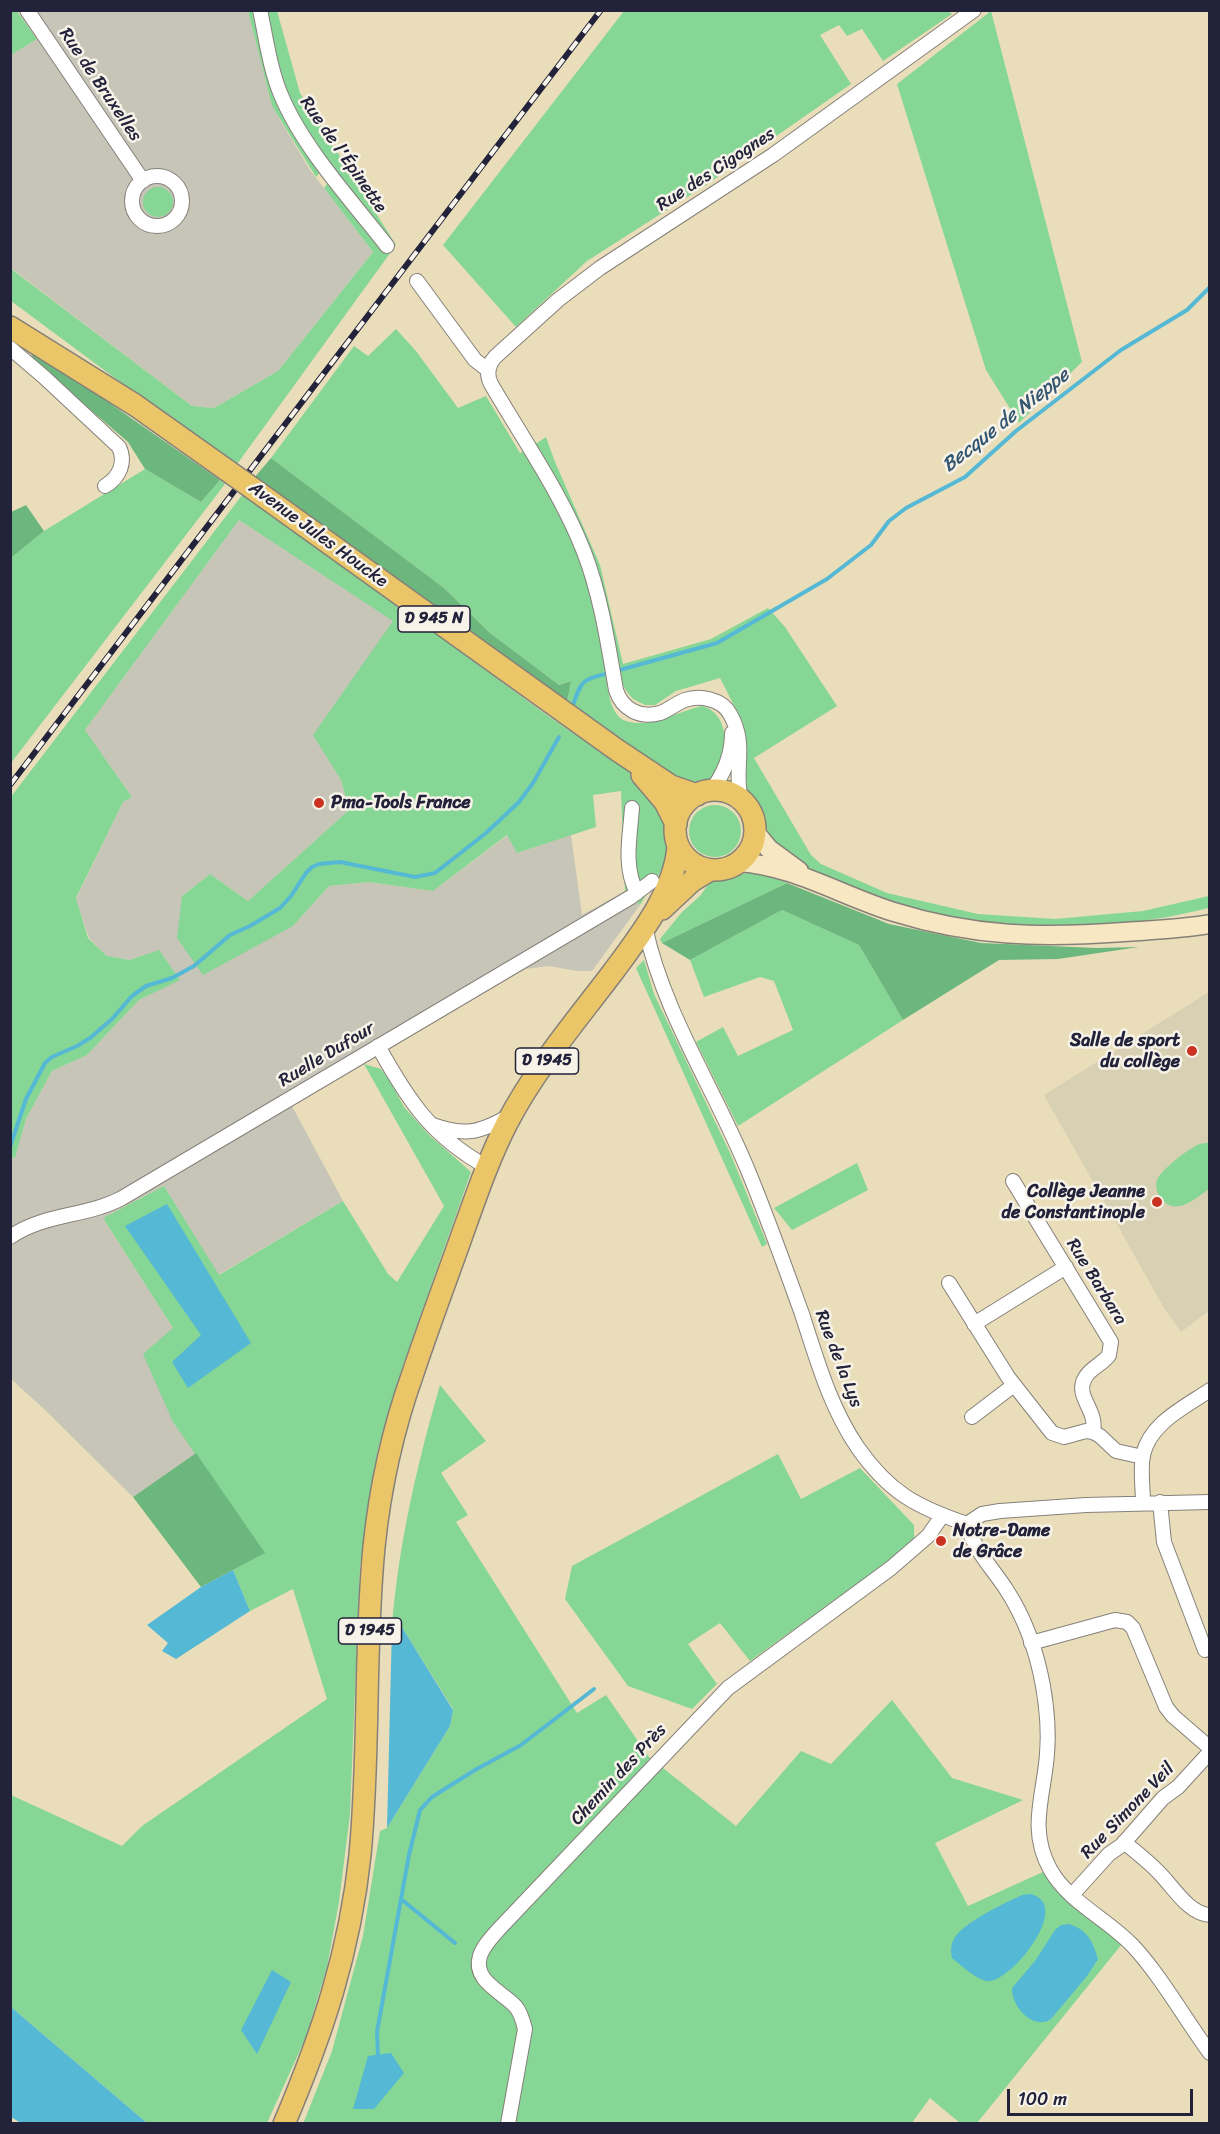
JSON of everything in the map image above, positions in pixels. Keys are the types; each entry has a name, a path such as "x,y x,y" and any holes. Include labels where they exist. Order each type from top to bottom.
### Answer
{"main road":[{"name":"Avenue Jules Houcke","path":"10,312 135,405 617,750 671,786 704,793"},
{"name":"Avenue Jules Houcke","path":"10,327 135,405"},
{"name":"Avenue Jules Houcke","path":"617,750 665,802 676,824"},
{"path":"704,793 729,793 741,800 752,814 755,832 752,847 740,862 728,868 711,870 690,861 678,846 675,833 683,807 704,793"},
{"path":"755,832 769,849 810,879"},
{"name":"D 1945","path":"645,927 672,876 677,862 678,846"},
{"path":"740,862 766,865 810,879 883,908 960,928 1035,936 1075,936 1162,931 1209,924"},
{"name":"D 1945","path":"284,2124 316,2048 336,1986 356,1890 363,1821 373,1562 378,1514 387,1467 410,1382 487,1167 512,1114 529,1086 645,927 676,894 711,870"},
{"path":"1123,932 1209,911"}],"street":[{"name":"Rue de Bruxelles","path":"27,10 143,181"},
{"name":"Rue de l'Épinette","path":"260,10 277,82 288,111 324,164 387,246"},
{"name":"Rue des Cigognes","path":"488,370 495,357 576,285 621,252 773,155 974,10"},
{"path":"417,281 475,360 488,370 490,384 555,494 579,540 593,579 614,681 624,705 639,713 657,714 687,700 700,698 719,703 731,716 740,741 738,781 741,800"},
{"path":"10,348 44,376 119,447 122,456 121,469 115,479 105,486"},
{"path":"704,793 717,783 728,760 732,742 731,716"},
{"path":"632,808 628,864 637,893"},
{"name":"Ruelle Dufour","path":"10,1237 45,1220 114,1202 637,893 652,881"},
{"name":"Rue de la Lys","path":"645,927 673,1013 727,1122 750,1175 830,1397 839,1415 863,1455 893,1488 915,1504 967,1524"},
{"path":"378,1046 412,1103 446,1140 487,1167"},
{"path":"431,1124 450,1131 467,1133 492,1126 512,1114"},
{"name":"Rue Barbara","path":"1013,1181 1112,1342 1109,1356 1086,1375 1082,1385 1083,1395 1094,1416 1094,1432"},
{"path":"974,1324 1066,1267"},
{"path":"949,1283 1014,1385 1055,1435 1064,1437 1082,1432 1094,1432 1116,1451 1143,1456"},
{"path":"972,1417 1014,1385"},
{"path":"1143,1503 1143,1456 1150,1437 1160,1425 1209,1390"},
{"path":"1160,1502 1164,1542 1205,1650"},
{"path":"1209,1502 1074,1505 995,1512 982,1514 967,1524 974,1547 1012,1599 1023,1620 1042,1682 1048,1730 1048,1752 1037,1833 1041,1850 1050,1870 1072,1895 1133,1946 1209,2053"},
{"name":"Chemin des Près","path":"508,2124 525,2029 515,2006 489,1985 482,1975 479,1958 484,1948 505,1922 728,1688 891,1568 928,1536 942,1516"},
{"path":"1031,1643 1115,1620 1127,1622 1132,1628 1166,1707 1209,1750"},
{"name":"Rue Simone Veil","path":"1072,1895 1109,1854 1124,1842 1160,1802 1178,1786 1209,1750"},
{"path":"1124,1842 1195,1910 1209,1915"}],"shaded area":[{"path":"17,10 248,11 272,106 310,170 373,252 278,371 214,408 192,406 11,268 11,55 37,39"},
{"path":"239,520 394,621 314,735 341,780 349,810 248,901 210,874 182,896 293,926 329,886 369,882 433,891 508,835 517,853 571,835 582,915 625,891 640,905 592,971 549,966 525,969 292,1106 343,1201 218,1275 164,1186 103,1218 173,1328 173,1422 196,1453 133,1497 11,1379 10,1157 15,1158 26,1119 52,1071 87,1055 139,1000 179,980 159,951 130,960 107,956 89,938 76,899 123,802 132,797 85,730"},
{"name":"Collège Jeanne de Constantinople","path":"1209,992 1209,1311 1181,1332 1164,1308 1044,1095"}],"green space":[{"path":"11,10 17,11 37,39 11,55"},
{"path":"248,11 256,11 276,94 322,170 316,177 272,106"},
{"path":"265,11 277,11 300,93 396,245 235,467 11,301 10,268 192,406 214,408 278,371 373,252 324,188 327,184 332,185 384,252 339,177 296,115 280,77"},
{"path":"624,11 949,11 952,14 883,61 862,29 847,36 839,25 820,35 851,84 706,185 587,261 516,327 443,245"},
{"path":"991,11 1082,362 1019,423 986,370 897,84"},
{"path":"158,187 164,188 172,196 172,208 164,216 158,217 152,216 144,208 143,202 144,196 152,188"},
{"path":"396,329 416,351 458,408 486,396 520,453 524,451 563,521 582,566 594,610 608,692 619,717 626,721 645,723 702,706 714,712 721,723 725,737 724,751 720,765 705,783 694,785 673,777 567,701 570,681 559,685 490,633 444,588 271,458 354,346 368,356"},
{"path":"39,354 220,480 201,502 145,469 128,442 28,356"},
{"path":"546,437 600,565 623,664 711,639 768,608 785,627 837,706 754,758 811,855 821,864 887,893 978,914 1055,919 1143,911 1209,896 1209,908 1111,925 1061,928 1006,927 888,901 822,875 786,855 766,837 766,818 747,790 743,723 720,678 676,691 655,705 645,705 633,699 627,692 618,666 601,586 534,445"},
{"path":"271,458 444,588 490,633 559,685 571,681 567,701 254,478"},
{"path":"145,469 201,502 220,480 225,484 11,763 11,558 44,531"},
{"path":"243,494 548,716 630,772 665,811 671,854 640,905 625,891 621,791 593,795 596,827 517,853 507,835 433,891 369,882 329,886 293,926 203,975 177,938 182,896 210,874 248,901 349,810 341,780 313,735 393,621 239,520 85,730 132,797 123,802 76,898 88,938 107,956 130,960 159,950 180,980 139,1000 87,1055 52,1071 26,1119 15,1158 10,1157 10,798"},
{"path":"26,505 44,531 11,558 11,512"},
{"path":"710,805 720,805 734,812 741,831 734,850 720,857 710,857 700,853 693,846 689,836 689,826 693,816 700,809"},
{"path":"755,871 766,872 787,883 662,943 660,939 710,882"},
{"path":"787,883 889,924 981,943 1096,948 1139,947 1058,959 999,960 903,1020 859,945 782,910 690,960 662,943"},
{"path":"782,910 859,945 903,1020 738,1126 696,1042 723,1027 738,1056 793,1030 774,981 760,977 704,997 690,960"},
{"path":"644,960 654,994 731,1155 767,1244 762,1247 636,968"},
{"path":"364,1064 381,1069 404,1107 429,1135 471,1172 401,1371 378,1449 360,1566 350,1814 339,1902 327,1967 306,2037 267,2123 147,2123 11,2007 11,1795 122,1846 142,1826 327,1699 293,1589 250,1611 233,1570 264,1553 173,1422 143,1354 173,1328 103,1218 164,1186 219,1275 343,1201 388,1274 397,1282 444,1206"},
{"path":"1209,1143 1209,1189 1179,1206 1167,1203 1157,1190 1156,1183 1159,1176 1189,1150 1200,1144"},
{"path":"857,1163 868,1190 792,1230 774,1208"},
{"path":"440,1385 486,1441 441,1473 468,1515 456,1522 577,1713 606,1695 649,1757 736,1826 801,1751 831,1764 892,1700 952,1778 1023,1800 935,1843 968,1906 1043,1872 1061,1895 1122,1944 977,2123 960,2123 930,2098 911,2124 303,2124 332,2051 363,1936 380,1831 387,1828 450,1726 453,1709 400,1624 392,1625 399,1564 410,1504"},
{"path":"196,1453 265,1553 201,1587 133,1497"},
{"path":"778,1454 801,1499 860,1468 914,1525 914,1540 907,1548 750,1661 720,1623 688,1644 717,1684 692,1709 628,1686 565,1599 572,1566"}],"water":[{"path":"167,1204 251,1343 188,1388 172,1362 201,1335 125,1226"},
{"path":"233,1570 250,1611 176,1659 162,1651 168,1643 147,1625 201,1587"},
{"path":"400,1624 453,1710 450,1726 387,1828 392,1625"},
{"path":"1030,1894 1042,1901 1045,1912 1042,1927 1034,1943 1009,1970 997,1979 982,1980 952,1958 953,1942 966,1926 1005,1903"},
{"path":"1069,1924 1089,1937 1098,1959 1087,1976 1051,2019 1037,2022 1024,2015 1019,2009 1012,1988 1035,1961 1055,1930 1061,1925"},
{"path":"272,1970 291,1982 257,2054 241,2030"},
{"path":"11,2007 147,2123 21,2123 11,2117"},
{"path":"391,2053 404,2073 374,2109 353,2109 368,2056"}],"waterway":[{"name":"Becque de Nieppe","path":"616,671 717,643 827,579 871,545 889,521 906,508 965,477 1016,431 1121,350 1187,310 1210,287"},
{"name":"Becque de Nieppe","path":"573,705 584,682 609,673"},
{"name":"Becque de Nieppe","path":"10,1147 26,1099 45,1063 52,1057 90,1038 112,1019 132,996 146,986 172,978 194,966 230,935 280,908 306,873 319,864 340,862 415,877 435,873 486,833 519,802 533,783 559,737"},
{"path":"378,2055 377,2032 409,1855 420,1810 432,1797 521,1745 594,1689"},
{"path":"401,1899 455,1943"}],"railway":[{"path":"10,785 601,10"}],"place":[{"name":"Pma-Tools France","path":"319,803"},
{"name":"Salle de sport du collège","path":"1192,1051"},
{"name":"Collège Jeanne de Constantinople","path":"1157,1202"},
{"name":"Notre-Dame de Grâce","path":"941,1541"}]}
